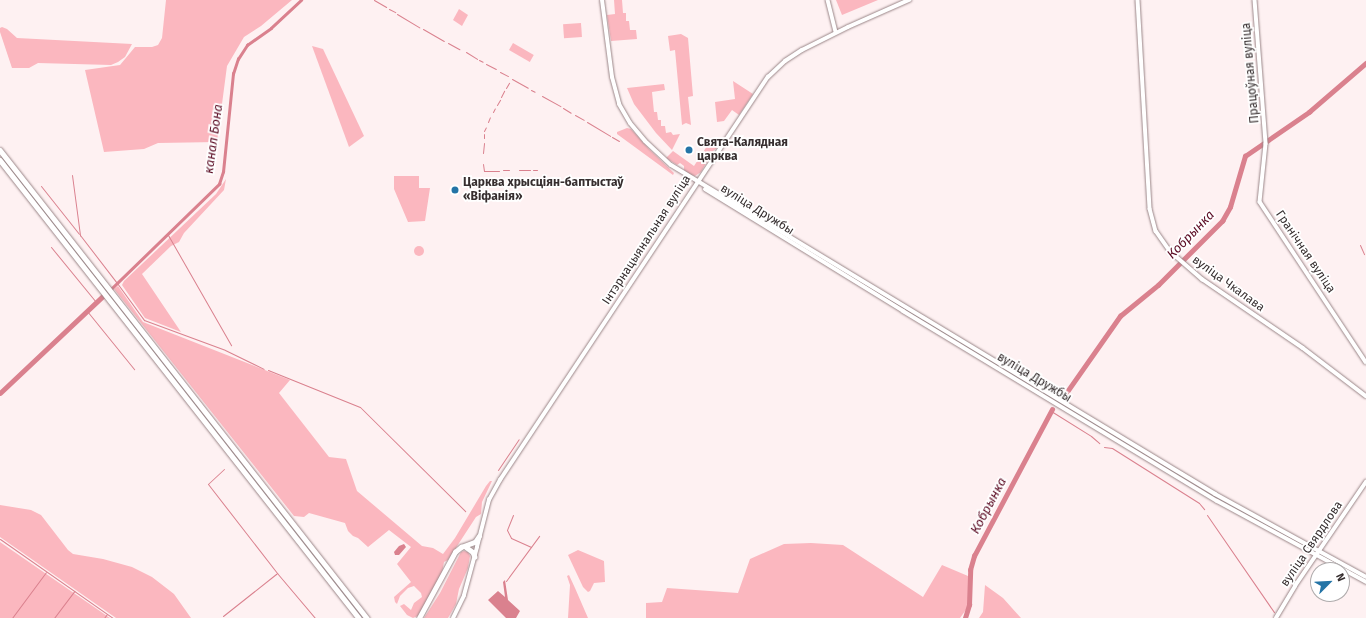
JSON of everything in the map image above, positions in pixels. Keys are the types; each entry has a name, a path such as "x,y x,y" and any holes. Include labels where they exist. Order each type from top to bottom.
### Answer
{"highway":[{"path":"0,150 367,618"},
{"path":"0,160 359,618"},
{"path":"419,618 455,552 461,547 475,542 480,536"},
{"path":"461,547 477,547"},
{"path":"461,547 470,549 475,557"}],"main road":[{"name":"вуліца Дружбы","path":"602,0 612,77 621,108 635,129 659,156 792,243 843,268 926,322"},
{"path":"828,0 836,32"},
{"name":"Інтэрнацыянальная вуліца","path":"477,547 493,491 502,476 697,182 772,73 785,61 802,50 836,32 909,0"},
{"name":"вуліца Чкалава","path":"1138,0 1150,209 1156,231 1179,260 1202,279 1303,348 1366,396"},
{"name":"Працоўная вуліца","path":"1255,0 1266,144"},
{"name":"Гранічная вуліца","path":"1266,144 1260,202 1340,320 1366,362"},
{"name":"вуліца Дружбы","path":"697,182 816,255 900,309 904,308 978,351 1106,434 1188,483 1338,562"},
{"path":"876,294 899,306 902,305"},
{"name":"вуліца Дружбы","path":"952,337 1010,376 1061,401 1214,496 1316,556 1366,582"},
{"path":"1106,434 1112,433 1132,444"},
{"name":"вуліца Свярдлова","path":"1276,618 1366,482"},
{"path":"1292,542 1315,552 1319,552"},
{"path":"453,618 464,595 477,547"},
{"path":"1316,556 1320,554 1337,562"},
{"name":"вуліца Дружбы","path":"1350,568 1366,577"}],"shaded area":[{"path":"166,0 292,0 261,26 244,37 227,66 217,142 158,143 144,149 104,152 85,70 120,65 135,47 152,47 158,45 162,38"},
{"path":"614,0 622,0 623,13 626,13 626,21 629,21 630,30 636,30 637,39 611,41 607,15 615,14"},
{"path":"836,0 878,0 842,15"},
{"path":"459,9 468,15 462,26 453,20"},
{"path":"581,23 582,37 564,38 563,24"},
{"path":"2,27 7,29 17,38 132,44 125,57 111,65 38,63 29,68 12,68 0,32 0,28"},
{"path":"681,34 688,38 693,96 688,97 691,125 686,123 682,125 675,50 670,51 668,36"},
{"path":"513,43 534,55 530,62 509,50"},
{"path":"312,46 323,49 364,136 349,147"},
{"path":"733,81 753,94 739,115 732,110 724,121 717,122 715,102 735,99"},
{"path":"664,84 665,90 652,92 654,112 657,112 658,120 661,120 661,126 665,126 666,133 671,132 673,135 680,134 672,150 656,133 634,104 627,88"},
{"path":"627,128 631,129 674,173 673,175 617,134 617,132"},
{"path":"709,143 717,148 713,151 701,172 695,176 690,175 684,170 684,166 680,163 677,165 666,158 673,151 694,166"},
{"path":"394,176 419,176 419,188 430,188 425,221 408,222 394,189"},
{"path":"226,179 224,190 184,233 179,242 171,246 142,274 181,332 145,318 122,285 124,281 216,194"},
{"path":"419,246 424,251 419,256 414,251"},
{"path":"118,286 143,322 290,380 279,393 329,457 346,459 357,491 422,546 433,548 443,554 455,538 486,486 490,481 492,481 482,502 481,514 476,517 448,560 444,562 442,573 418,616 413,618 407,615 400,606 404,604 411,610 414,603 422,597 421,593 414,586 408,588 400,596 397,604 394,597 411,582 397,564 411,547 389,530 368,547 348,531 345,523 309,513 304,517 294,516 114,289"},
{"path":"0,505 31,510 41,515 68,550 73,554 103,559 132,567 152,577 174,594 191,618 116,618 0,537"},
{"path":"0,542 110,618 0,618"},
{"path":"811,543 843,545 923,597 942,565 968,576 968,607 960,618 646,618 646,603 662,602 667,588 738,593 750,559 784,544"},
{"path":"404,544 406,547 399,555 395,555 394,552 399,546"},
{"path":"578,550 604,561 605,582 594,583 588,592 583,587 568,555"},
{"path":"461,552 468,552 470,556 468,568 459,589 456,604 448,618 424,618 440,593"},
{"path":"569,575 588,618 568,618 570,585 567,576"},
{"path":"505,580 508,600 520,611 516,618 506,618 488,600 498,591 505,597 503,582"},
{"path":"985,585 1003,598 1021,618 979,618 983,612"}],"waterway":[{"name":"канал Бона","path":"111,289 219,184 223,172 233,74 238,59 247,45 271,28 301,0"},
{"path":"374,0 386,7"},
{"path":"389,9 395,12"},
{"path":"397,14 419,27"},
{"path":"423,29 444,41"},
{"path":"448,43 459,49"},
{"path":"466,52 477,59"},
{"path":"479,60 483,62"},
{"name":"Кобрынка","path":"1064,396 1120,316 1158,285 1222,221 1230,207 1245,156 1309,112 1366,63"},
{"path":"486,64 496,69"},
{"path":"500,72 508,76"},
{"path":"512,79 528,88"},
{"path":"506,88 509,83"},
{"path":"531,90 535,92"},
{"path":"501,97 504,91"},
{"path":"542,96 560,106"},
{"path":"497,105 500,100"},
{"path":"493,112 495,108"},
{"path":"563,108 571,113"},
{"path":"575,115 584,120"},
{"path":"488,122 490,117"},
{"path":"587,122 610,136"},
{"path":"484,131 486,127"},
{"path":"612,137 619,141"},
{"path":"483,153 484,143"},
{"path":"483,164 484,171 499,171"},
{"path":"503,170 509,170"},
{"path":"519,170 530,170"},
{"path":"72,175 80,235 144,320 225,350 264,369"},
{"path":"41,186 79,234"},
{"path":"168,235 231,345"},
{"path":"1360,245 1364,254"},
{"path":"51,247 96,302"},
{"name":"канал Бона","path":"0,393 103,296"},
{"path":"87,311 134,369"},
{"path":"268,370 360,407 465,511"},
{"name":"Кобрынка","path":"965,618 969,605 970,570 974,556 1052,409"},
{"path":"1051,411 1091,436 1099,443"},
{"path":"498,470 519,439"},
{"path":"1104,447 1112,448 1199,503 1204,509"},
{"path":"224,469 208,484 277,573 315,618"},
{"path":"513,515 507,530 511,538 531,547"},
{"path":"1207,515 1274,612"},
{"path":"506,581 539,536"},
{"path":"0,539 113,618"},
{"path":"12,618 46,572"},
{"path":"223,616 276,574"},
{"path":"54,618 74,591"},
{"path":"104,618 107,614"}],"place":[{"name":"Свята-Калядная царква","path":"689,150"},
{"name":"Царква хрысціян-баптыстаў «Віфанія»","path":"455,190"}]}
